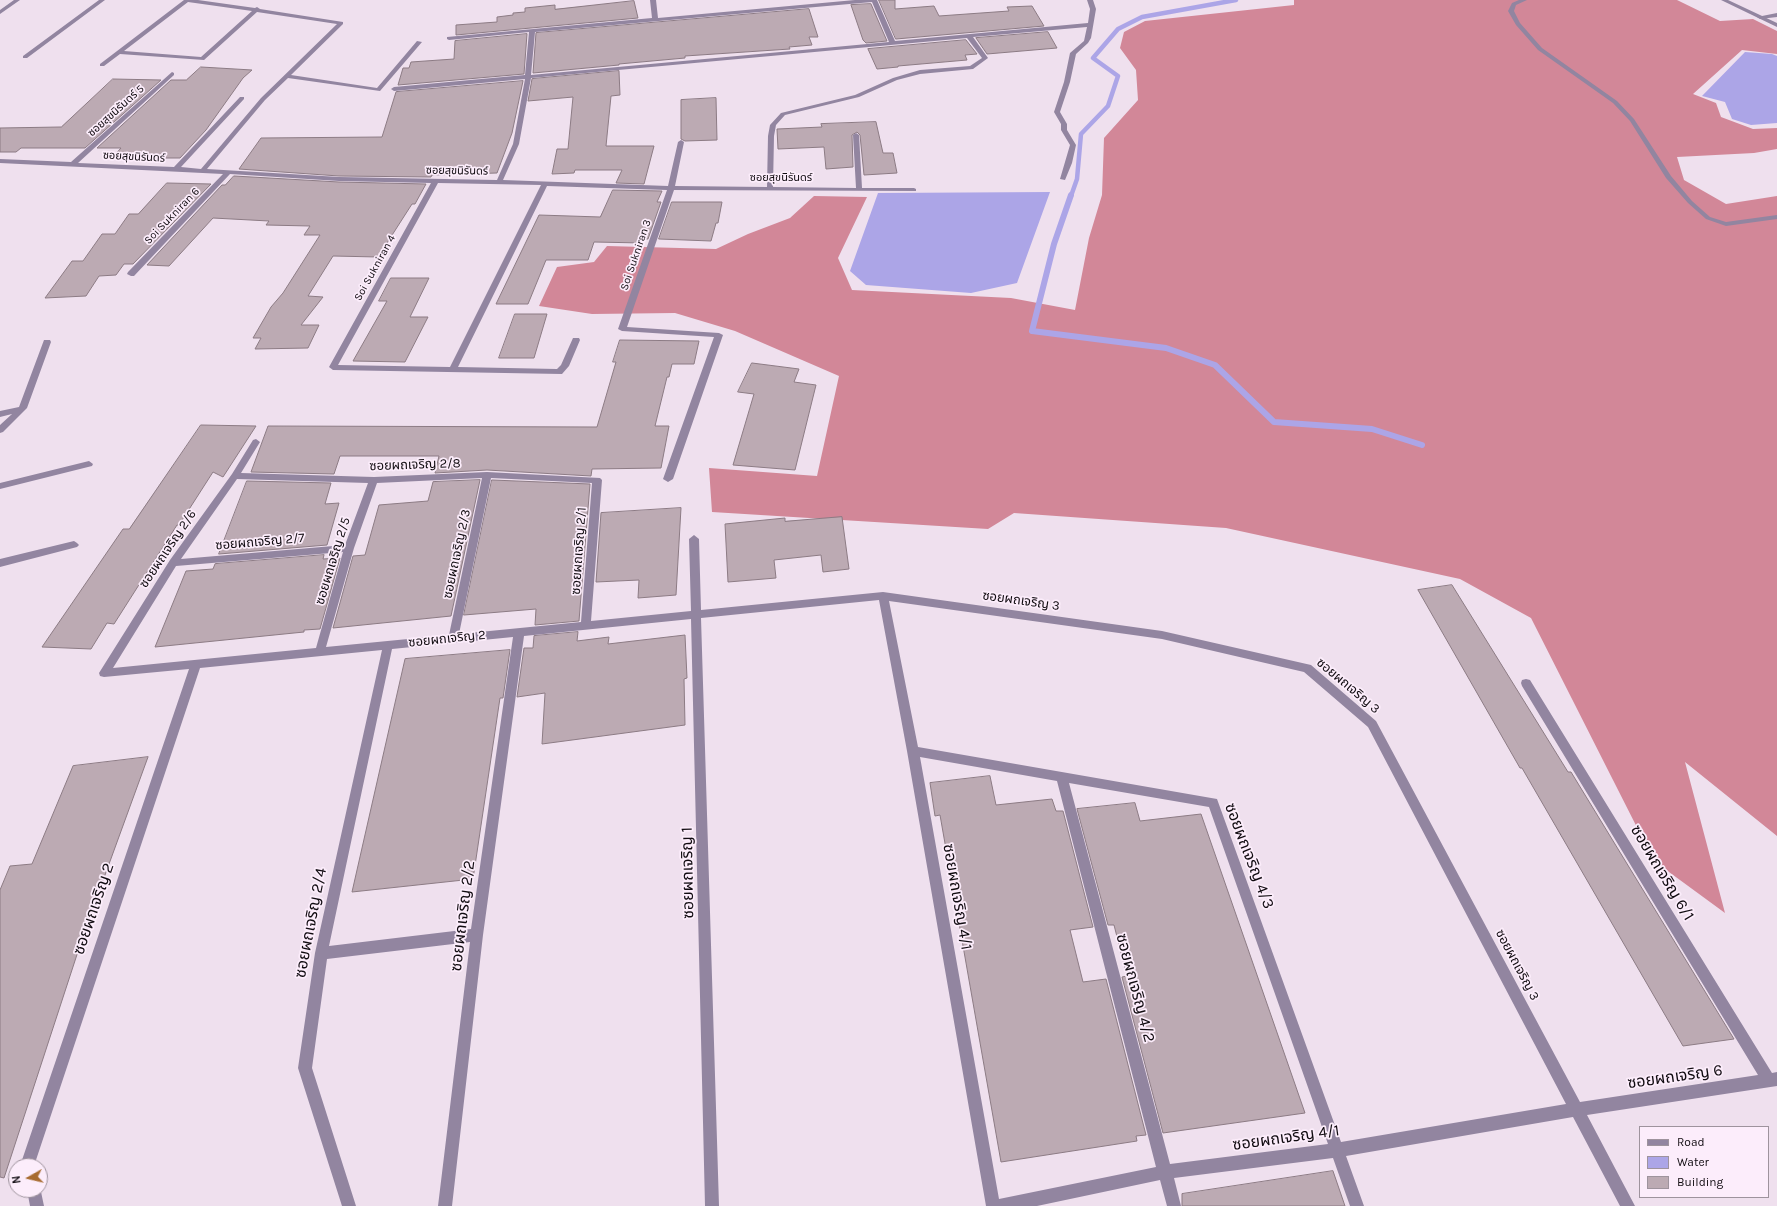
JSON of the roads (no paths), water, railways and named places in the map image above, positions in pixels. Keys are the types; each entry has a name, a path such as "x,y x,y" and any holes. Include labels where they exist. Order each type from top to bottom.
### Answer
{"street":[{"path":"0,12 17,0"},
{"path":"25,57 102,0"},
{"path":"102,65 188,0 257,9 341,23 263,100 202,171"},
{"path":"653,0 655,19"},
{"path":"449,38 873,0 893,44"},
{"path":"1063,179 1069,164 1073,145 1064,130 1064,124 1057,112 1067,82 1073,53 1086,42 1093,9 1090,0"},
{"path":"1524,0 1514,4 1511,11 1518,24 1540,49 1615,102 1632,120 1668,177 1690,202 1708,218 1726,224 1777,217"},
{"path":"1724,0 1777,25"},
{"path":"119,52 202,59 257,9"},
{"path":"1760,17 1777,15"},
{"path":"394,89 528,78 893,44 968,35 1089,25"},
{"path":"499,182 516,144 528,78 532,31"},
{"path":"770,188 771,136 773,125 783,114 821,106 857,96 895,79 920,72 971,68 985,58 968,35"},
{"path":"287,76 378,90 419,42"},
{"name":"ซอยสุขนิรันดร์ 5","path":"73,164 172,74"},
{"path":"176,169 242,98"},
{"path":"856,135 859,189"},
{"name":"Soi Sukniran 3","path":"668,479 719,335 622,329 671,188 681,142"},
{"name":"ซอยสุขนิรันดร์","path":"0,161 176,169 339,179 436,180 671,188 914,190"},
{"name":"Soi Sukniran 6","path":"131,274 228,173"},
{"name":"Soi Sukniran 4","path":"436,180 333,367 453,369"},
{"path":"545,184 453,369 559,372 565,366 576,340"},
{"path":"0,430 23,408 47,342"},
{"path":"0,414 23,408"},
{"name":"ซอยผถเจริญ 2/6","path":"104,673 173,563 235,476 256,442"},
{"path":"0,486 88,464"},
{"name":"ซอยผถเจริญ 2/8","path":"235,476 374,480 486,475 597,480"},
{"name":"ซอยผถเจริญ 2/3","path":"453,638 486,475"},
{"name":"ซอยผถเจริญ 2/5","path":"320,651 349,548 374,480"},
{"name":"ซอยผถเจริญ 2/1","path":"586,625 597,480"},
{"name":"ซอยผถเจริญ 1","path":"694,539 712,1206"},
{"path":"0,564 74,545"},
{"name":"ซอยผถเจริญ 2/7","path":"173,563 349,548"},
{"name":"ซอยผถเจริญ 3","path":"697,614 883,596 1162,635 1307,668 1372,724 1628,1206"},
{"name":"ซอยผถเจริญ 4/1","path":"883,596 993,1206"},
{"name":"ซอยผถเจริญ 2","path":"104,673 697,614"},
{"name":"ซอยผถเจริญ 2/2","path":"445,1206 477,935 519,632"},
{"name":"ซอยผถเจริญ 2/4","path":"349,1206 305,1068 321,953 388,645"},
{"name":"ซอยผถเจริญ 2","path":"30,1158 196,664"},
{"name":"ซอยผถเจริญ 6/1","path":"1526,683 1773,1080"},
{"name":"ซอยผถเจริญ 4/3","path":"912,751 1213,803 1357,1206"},
{"name":"ซอยผถเจริญ 4/2","path":"1062,778 1174,1206"},
{"path":"321,953 477,935"},
{"name":"ซอยผถเจริญ 6","path":"1577,1109 1773,1080"},
{"name":"ซอยผถเจริญ 4/1","path":"1001,1206 1165,1172 1336,1150 1577,1109"}],"water":[{"path":"1745,52 1772,54 1777,56 1777,123 1751,125 1732,119 1725,102 1702,96"},
{"path":"1050,192 1017,283 971,293 866,285 850,271 878,193"}],"waterway":[{"path":"1071,196 1077,179 1081,134 1108,106 1118,76 1093,58 1118,29 1142,17 1236,0"},
{"path":"1071,195 1054,244 1032,331 1166,348 1215,365 1274,422 1372,429 1422,445"}]}
